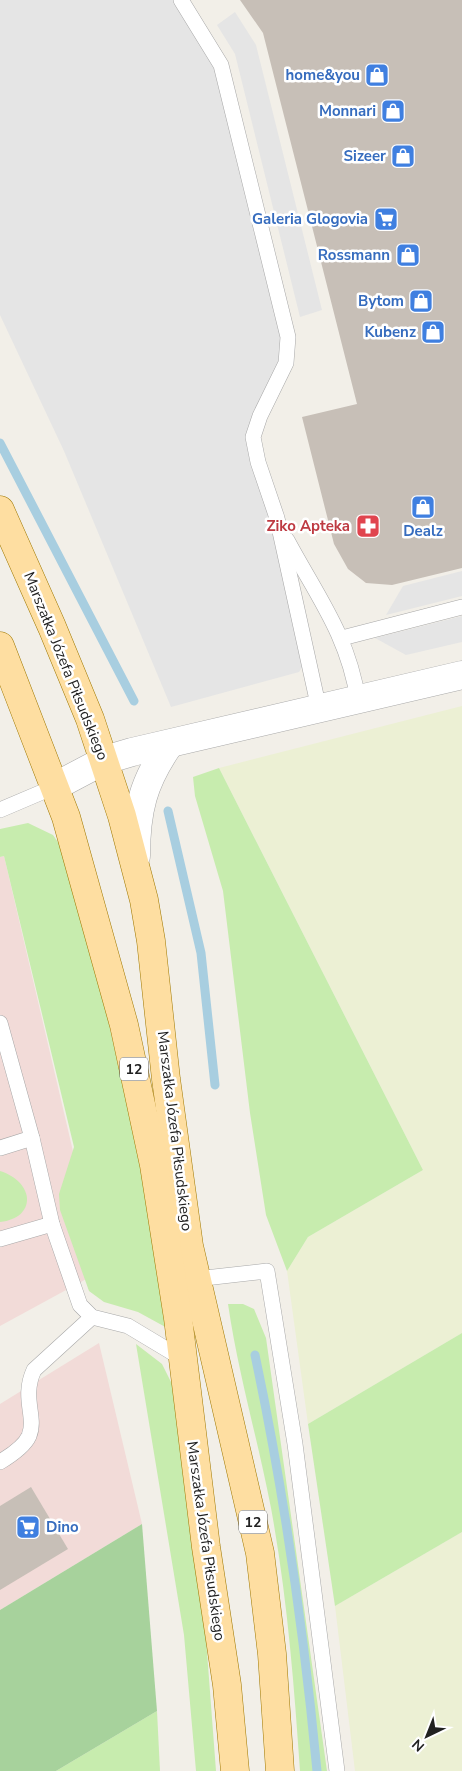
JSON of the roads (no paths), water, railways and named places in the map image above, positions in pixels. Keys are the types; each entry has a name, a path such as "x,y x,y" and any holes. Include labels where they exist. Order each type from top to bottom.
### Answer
{"main road":[{"name":"Marszałka Józefa Piłsudskiego","path":"0,510 52,627 105,760 136,867 151,941 170,1106 189,1246 260,1553 272,1654 280,1771"},
{"name":"Marszałka Józefa Piłsudskiego","path":"0,646 66,816 124,1025 154,1166 183,1359 206,1547 228,1695 235,1771"}],"street":[{"path":"54,787 105,760 462,675"},
{"path":"136,867 136,824 140,804 152,773 169,745"}],"lane":[{"path":"181,0 221,65 288,336 286,363 260,416 254,437 258,462 277,518 319,709"},
{"path":"277,518 342,638 354,676 358,700"},
{"path":"342,638 462,607"},
{"path":"0,810 54,787"},
{"path":"0,1023 32,1138 52,1224 80,1304 92,1317 128,1326 183,1359"},
{"path":"0,1148 32,1138"},
{"path":"0,1239 52,1224"},
{"path":"196,1278 267,1271 295,1444 336,1771"},
{"path":"0,1462 22,1445 29,1436 31,1424 27,1395 29,1382 34,1370 92,1317"}],"waterway":[{"path":"0,443 134,701"},
{"path":"168,811 201,953 215,1085"},
{"path":"255,1355 275,1458 292,1562 317,1771"}],"place":[{"name":"home&you","path":"377,75"},
{"name":"Monnari","path":"393,111"},
{"name":"Sizeer","path":"403,156"},
{"name":"Galeria Glogovia","path":"386,219"},
{"name":"Rossmann","path":"408,255"},
{"name":"Bytom","path":"421,301"},
{"name":"Kubenz","path":"433,332"},
{"name":"Dealz","path":"423,507"},
{"name":"Ziko Apteka","path":"368,526"},
{"name":"Dino","path":"28,1527"}]}
